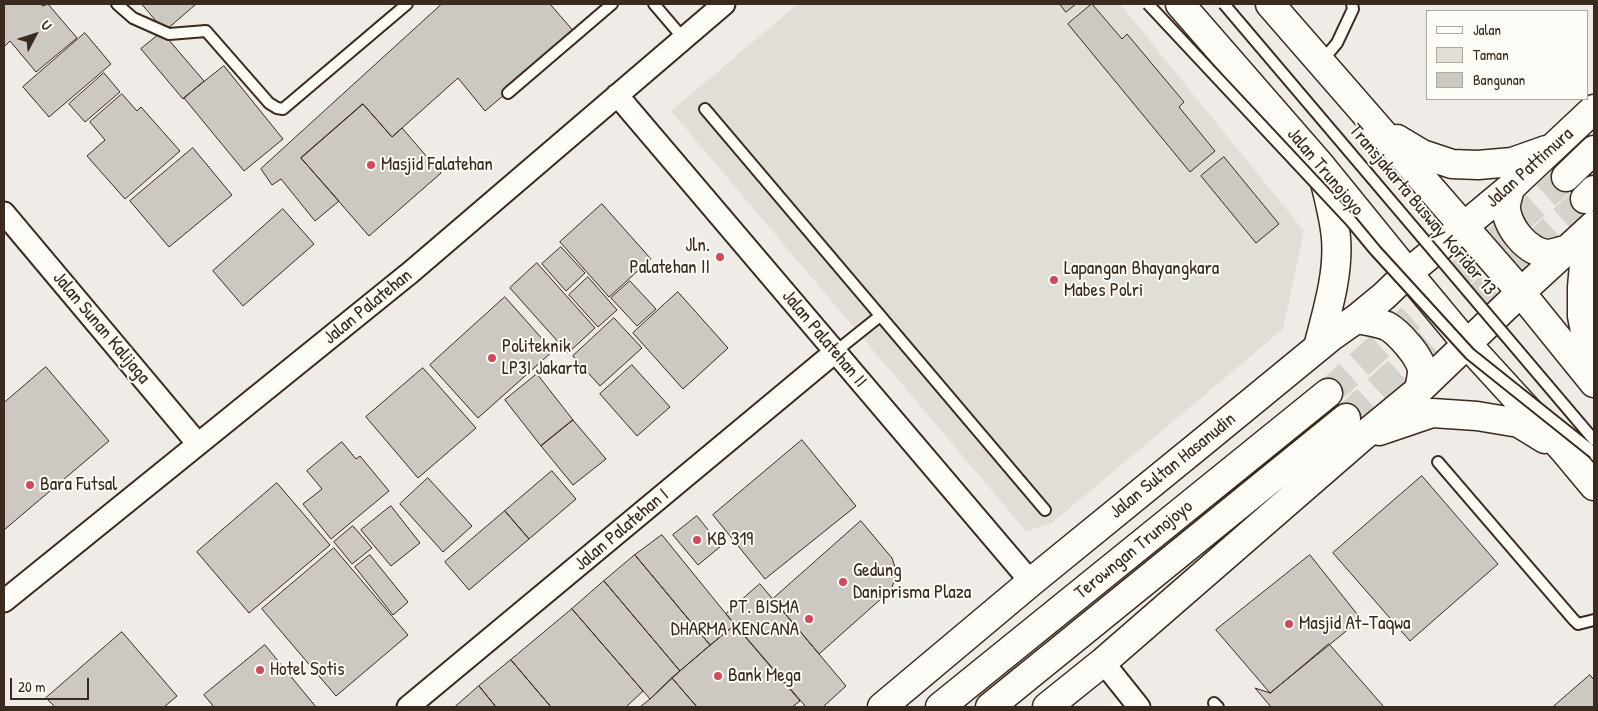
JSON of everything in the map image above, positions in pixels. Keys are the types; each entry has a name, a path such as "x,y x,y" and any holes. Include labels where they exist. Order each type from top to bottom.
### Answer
{"main road":[{"name":"Jalan Trunojoyo","path":"1180,4 1322,166 1467,344 1564,450 1594,486"},
{"path":"1270,4 1327,55 1380,129 1521,292 1594,383"},
{"name":"Jalan Pattimura","path":"1464,226 1510,188 1594,109"},
{"path":"1380,129 1422,154 1452,164 1478,166 1512,162 1555,147"},
{"path":"1566,177 1594,150"},
{"path":"1318,347 1330,300 1335,271 1336,248 1336,236 1322,166"},
{"path":"1510,188 1506,205 1509,220 1520,238 1536,251 1548,254 1565,250"},
{"name":"Jalan Sultan Hasanudin","path":"882,707 1031,582 1318,347 1384,296 1408,273 1464,226"},
{"path":"1047,707 1103,662 1354,428 1419,390 1565,250 1591,228"},
{"path":"1591,228 1582,287 1582,316 1594,383"},
{"path":"1356,319 1388,327 1406,344 1419,362 1422,370 1419,390"},
{"name":"Terowngan Trunojoyo","path":"940,707 1328,393"},
{"path":"1354,428 1432,412 1477,416 1519,423 1564,450"},
{"name":"Terowngan Trunojoyo","path":"990,707 1354,428"}],"street":[{"name":"Jalan Palatehan","path":"4,601 410,272 724,4"},
{"name":"Jalan Palatehan II","path":"617,95 1031,582"},
{"name":"Jalan Sunan Kalijaga","path":"4,213 198,444"},
{"name":"Jalan Palatehan I","path":"408,707 836,352"},
{"path":"1103,662 1139,707"}],"lane":[{"path":"117,4 134,18 169,34 206,31 269,103 283,109 407,4"},
{"path":"508,93 612,4"},
{"path":"654,4 683,38"},
{"path":"1148,4 1299,165 1470,354 1594,453"},
{"name":"Transjakarta Busway Koridor 13","path":"1224,4 1594,440"},
{"path":"1327,55 1337,43 1353,9 1352,4"},
{"path":"1366,98 1380,129"},
{"path":"705,109 1045,510"},
{"path":"836,352 880,316"},
{"path":"1438,462 1573,619 1578,624 1594,620"}],"shaded area":[{"path":"4,4 1594,4 1594,707 1138,707 1126,693 1109,707 4,707"}],"green space":[{"name":"Lapangan Bhayangkara Mabes Polri","path":"798,4 1120,4 1304,231 1283,329 1052,523 1026,531 671,111"}],"building":[{"path":"6,4 40,4 43,6 48,4 77,38 36,72 10,41 4,47 4,6"},
{"path":"142,4 196,4 165,31"},
{"path":"442,4 550,4 576,34 485,111 458,78 392,137 363,104 301,158 339,201 315,221 281,179 272,185 261,169"},
{"path":"1060,4 1076,4 1066,12"},
{"path":"1092,4 1122,39 1127,34 1184,102 1179,107 1215,151 1190,172 1068,24"},
{"path":"162,32 204,81 183,99 141,49"},
{"path":"85,33 111,64 49,117 23,87"},
{"path":"224,66 283,139 244,171 184,98"},
{"path":"104,73 120,92 85,122 69,104"},
{"path":"122,94 137,111 141,107 180,151 125,199 87,156 105,140 90,122"},
{"name":"Masjid Falatehan","path":"363,104 392,137 402,128 441,173 369,236 301,158"},
{"path":"193,148 232,195 169,247 130,201"},
{"path":"1224,157 1279,224 1256,243 1201,176"},
{"path":"602,204 651,259 609,297 560,242"},
{"path":"283,209 314,244 243,306 213,271"},
{"path":"561,247 585,273 566,291 542,264"},
{"path":"537,263 595,328 568,353 510,288"},
{"path":"588,277 617,310 598,327 569,295"},
{"path":"630,281 656,309 637,326 611,298"},
{"path":"678,292 728,348 683,389 633,333"},
{"name":"Politeknik LP3I Jakarta","path":"505,297 553,351 478,418 430,365"},
{"path":"614,318 642,348 600,386 573,356"},
{"path":"632,365 670,407 637,436 600,394"},
{"name":"Bara Futsal","path":"46,367 109,441 4,530 4,403"},
{"path":"423,368 476,428 418,478 366,417"},
{"path":"537,374 573,420 541,446 505,400"},
{"path":"573,420 606,459 573,485 541,446"},
{"path":"802,440 856,506 765,579 713,515"},
{"path":"342,442 356,459 360,456 389,491 331,539 303,504 322,489 307,471"},
{"path":"552,471 576,499 529,539 505,511"},
{"path":"1422,476 1498,564 1410,641 1333,553"},
{"path":"428,478 472,526 443,552 400,504"},
{"path":"277,483 330,545 249,613 197,552"},
{"path":"391,506 420,543 391,566 361,530"},
{"path":"505,511 529,539 469,590 445,562"},
{"name":"KB 319","path":"697,516 721,546 698,565 673,535"},
{"name":"Gedung Daniprisma Plaza","path":"861,521 892,558 897,573 891,590 819,654 773,599"},
{"path":"353,526 372,548 352,564 334,542"},
{"path":"662,535 735,625 710,645 635,555"},
{"path":"334,548 408,635 336,696 262,609"},
{"path":"370,555 408,602 393,615 355,567"},
{"path":"635,555 710,645 680,671 604,581"},
{"name":"Masjid At-Taqwa","path":"1310,555 1361,619 1270,693 1216,630"},
{"path":"604,581 680,671 650,699 572,609"},
{"path":"760,584 846,686 823,707 806,707 726,614"},
{"path":"572,609 643,691 626,707 551,707 511,660"},
{"path":"735,625 800,701 792,707 697,707 672,678"},
{"path":"122,632 177,696 164,707 55,707 46,698"},
{"path":"1329,644 1384,707 1271,707 1255,688 1270,693"},
{"name":"Hotel Sotis","path":"265,645 316,707 214,707 204,695"},
{"path":"511,660 551,707 496,707 479,686"},
{"path":"1590,675 1594,680 1594,707 1553,707"},
{"path":"672,678 697,707 640,707 650,699"},
{"path":"479,686 496,707 455,707"}],"tunnel":[{"path":"1328,393 1566,177"},
{"path":"1346,418 1585,199"}],"place":[{"name":"Masjid Falatehan","path":"371,165"},
{"name":"Jln. Palatehan II","path":"720,257"},
{"name":"Lapangan Bhayangkara Mabes Polri","path":"1054,280"},
{"name":"Politeknik LP3I Jakarta","path":"492,358"},
{"name":"Bara Futsal","path":"30,485"},
{"name":"KB 319","path":"697,540"},
{"name":"Gedung Daniprisma Plaza","path":"843,582"},
{"name":"PT. BISMA DHARMA KENCANA","path":"809,619"},
{"name":"Masjid At-Taqwa","path":"1289,624"},
{"name":"Hotel Sotis","path":"260,670"},
{"name":"Bank Mega","path":"718,676"}]}
